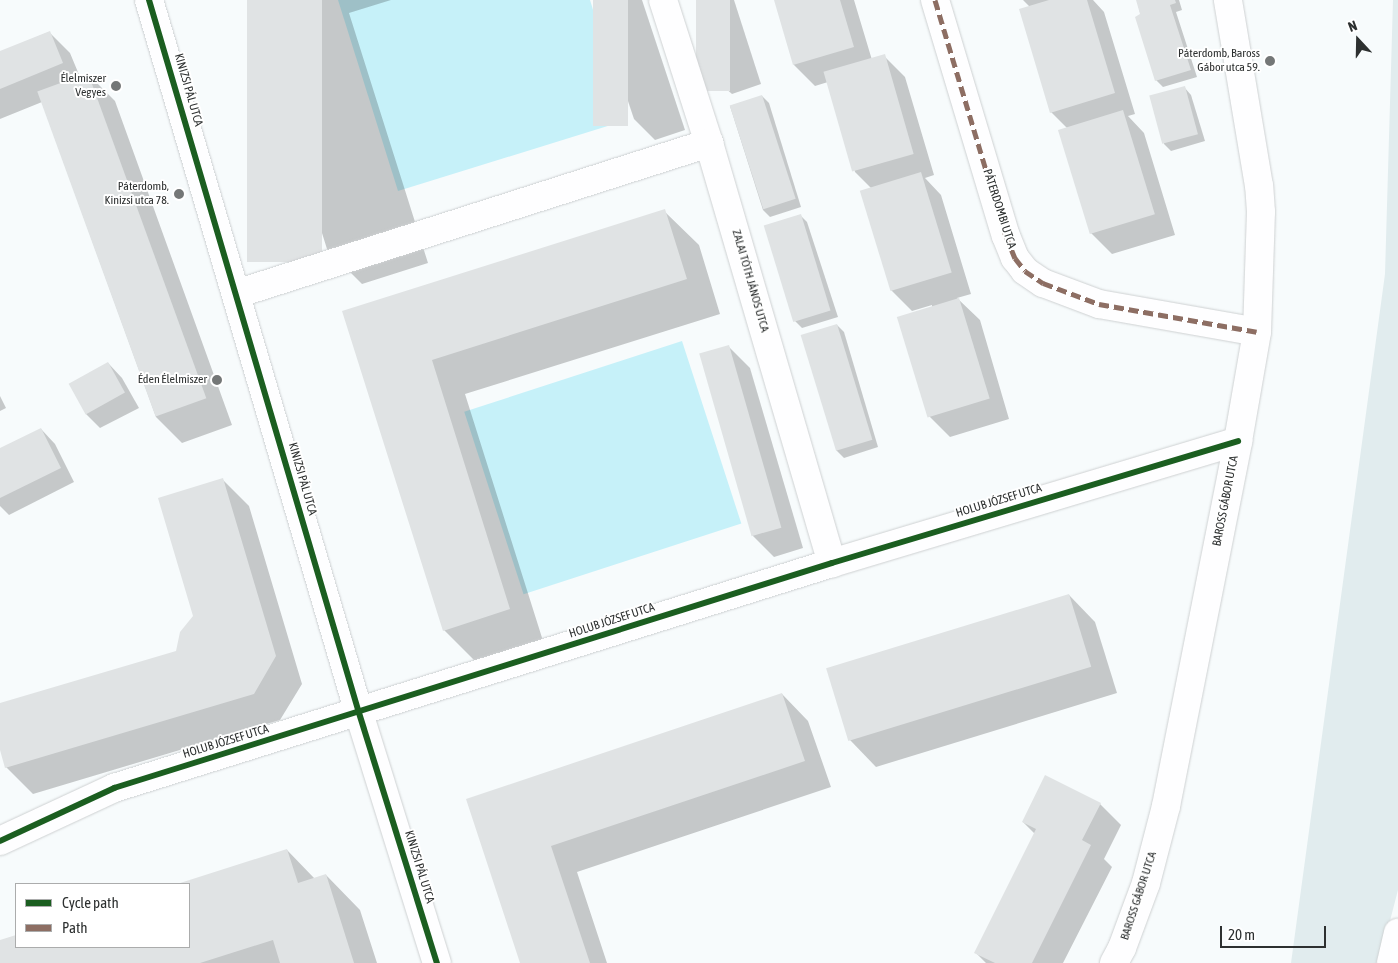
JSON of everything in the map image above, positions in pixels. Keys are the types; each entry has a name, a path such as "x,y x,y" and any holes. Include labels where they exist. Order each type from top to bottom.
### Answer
{"street":[{"name":"KINIZSI PÁL UTCA","path":"149,0 359,712 437,963"},
{"name":"ZALAI TÓTH JÁNOS UTCA","path":"664,0 709,143 832,562"},
{"name":"PÁTERDOMBI UTCA","path":"935,0 1006,236 1015,258 1025,271 1043,283 1099,304 1257,332"},
{"name":"BAROSS GÁBOR UTCA","path":"1114,963 1122,948 1146,883 1166,806 1238,442 1257,332 1262,234 1259,186 1228,0"},
{"path":"236,294 709,143"},
{"name":"HOLUB JÓZSEF UTCA","path":"3,831 114,788 832,562 1238,442"},
{"path":"1391,963 1398,933"}],"shaded area":[{"path":"338,0 590,0 627,120 398,191"},
{"path":"1393,0 1398,0 1398,890 1379,963 1291,963 1385,274"},
{"path":"682,341 741,524 524,594 464,412"}],"building":[{"path":"247,0 322,0 322,262 247,262"},
{"path":"593,0 628,0 628,126 593,126"},
{"path":"696,0 730,0 730,91 696,91"},
{"path":"774,0 840,0 854,47 793,65"},
{"path":"1049,0 1087,0 1115,93 1050,113 1019,9"},
{"path":"1136,0 1175,0 1176,3 1170,5 1191,70 1155,81 1135,17 1140,14"},
{"path":"50,31 63,63 0,89 0,51"},
{"path":"885,54 914,154 852,172 823,72"},
{"path":"88,73 206,398 156,417 37,91"},
{"path":"1185,86 1198,134 1162,144 1149,96"},
{"path":"762,95 796,199 763,209 730,106"},
{"path":"1123,110 1155,214 1090,234 1058,130"},
{"path":"921,172 952,272 890,291 860,191"},
{"path":"665,209 687,279 432,360 510,609 443,631 342,311"},
{"path":"801,214 831,311 793,322 764,225"},
{"path":"959,298 990,398 928,417 897,317"},
{"path":"837,324 872,440 836,451 801,335"},
{"path":"729,345 781,528 752,536 699,354"},
{"path":"108,362 125,393 86,414 69,384"},
{"path":"41,428 61,468 0,498 0,448"},
{"path":"223,478 276,656 254,694 5,768 0,750 0,703 176,651 180,632 193,616 158,498"},
{"path":"1069,594 1091,667 848,741 826,668"},
{"path":"782,693 805,761 551,846 590,963 520,963 466,799"},
{"path":"1045,775 1101,803 1082,840 1091,845 1032,963 995,963 974,953 1036,829 1022,822"},
{"path":"287,849 298,883 326,874 354,963 280,963 273,940 200,963 0,963 0,940 15,935 15,948 190,948 190,883 180,883"}],"marked path":[{"path":"935,0 1006,236 1015,258 1025,271 1043,283 1099,304 1257,332"}],"cycle path":[{"path":"149,0 359,713 437,963"},
{"path":"0,841 114,788 832,563 1238,441"}],"place":[{"name":"Páterdomb, Baross Gábor utca 59.","path":"1270,61"},
{"name":"Élelmiszer Vegyes","path":"116,86"},
{"name":"Páterdomb, Kinizsi utca 78.","path":"179,194"},
{"name":"Éden Élelmiszer","path":"217,380"}]}
